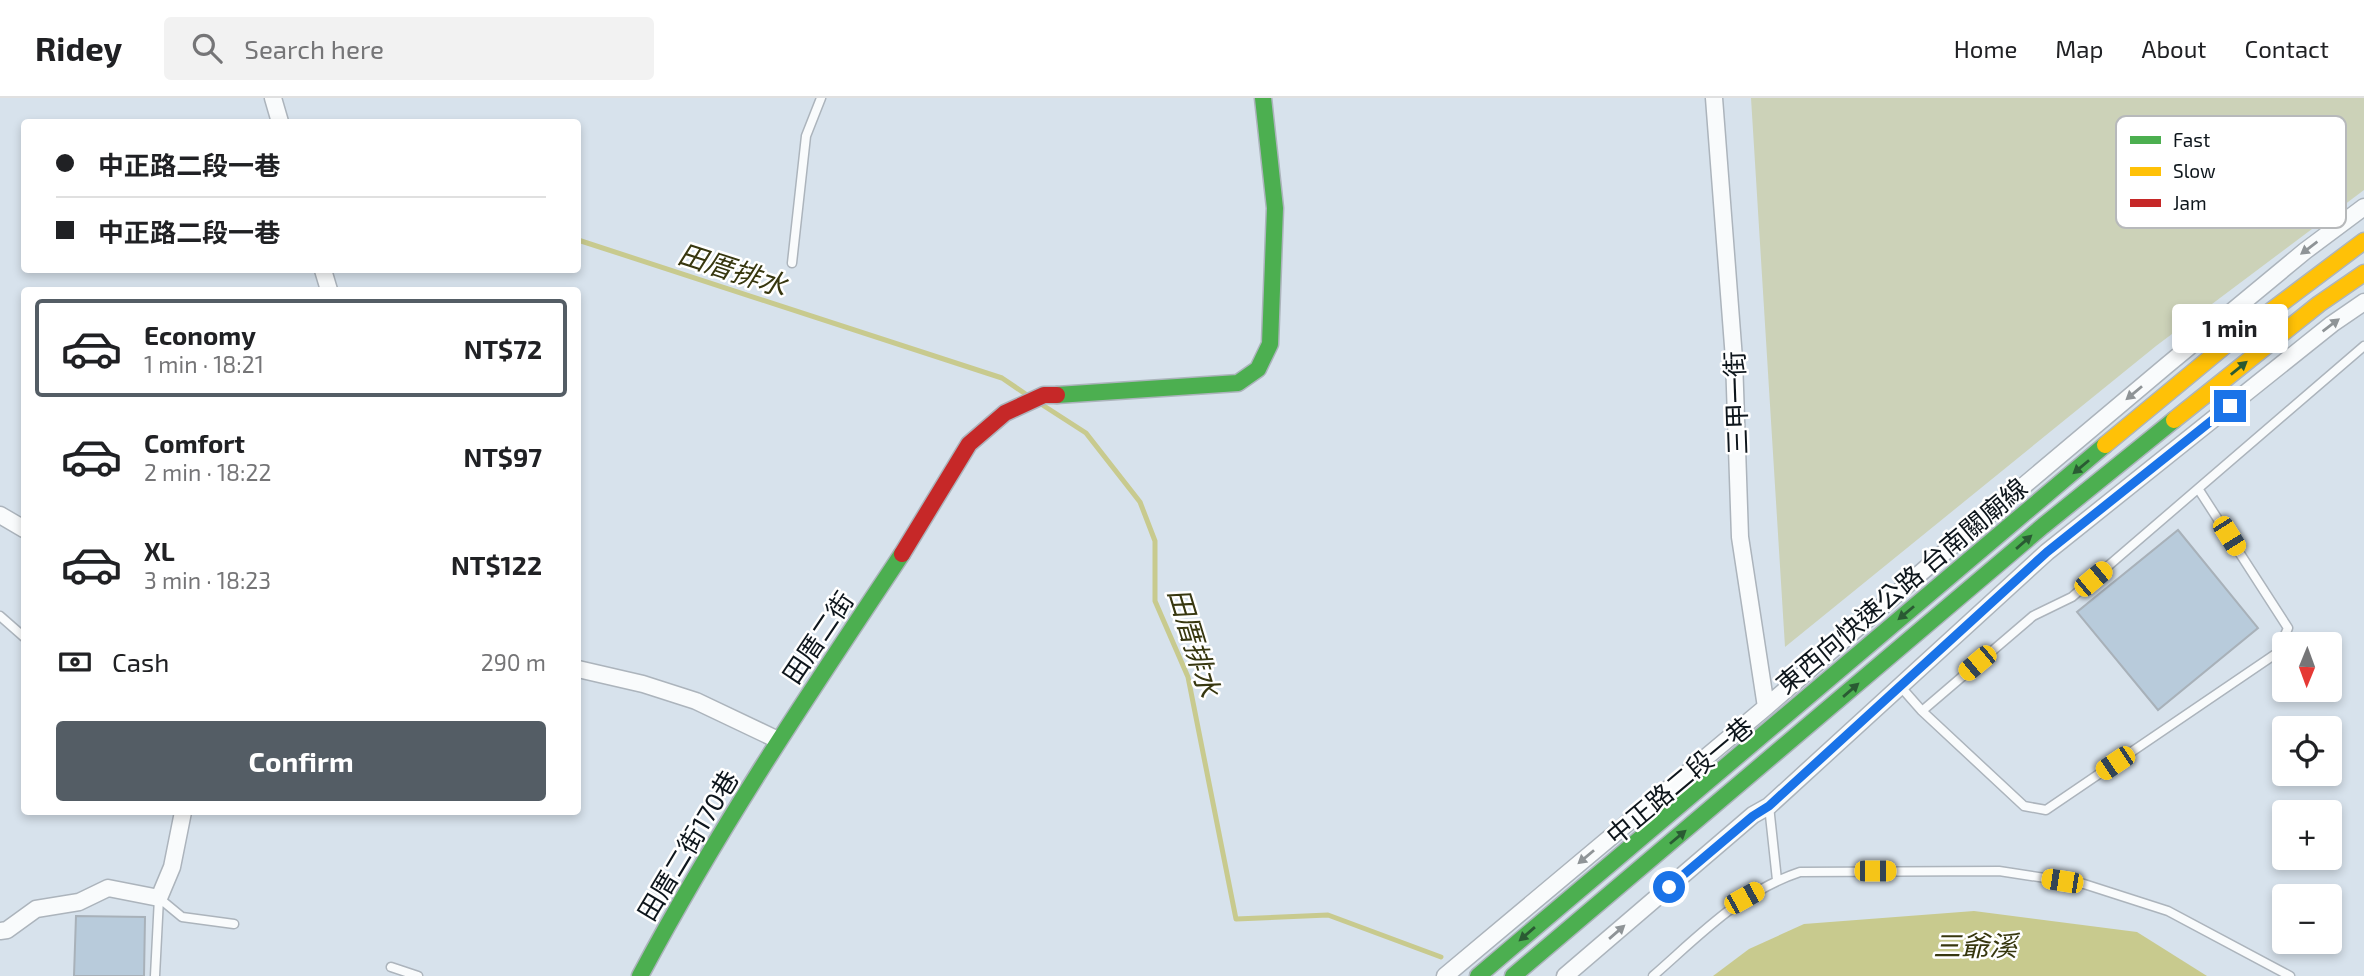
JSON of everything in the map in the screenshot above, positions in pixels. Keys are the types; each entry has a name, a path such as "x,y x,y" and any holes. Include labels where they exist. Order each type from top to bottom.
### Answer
{"main road":[{"name":"田厝二街","path":"778,740 903,553 969,444 1005,413 1037,398 1238,383 1258,369 1270,344 1275,208 1263,98"},
{"name":"東西向快速公路 台南關廟線","path":"1478,976 1645,832 2299,286 2364,241"},
{"name":"東西向快速公路 台南關廟線","path":"1513,976 2043,526 2319,304 2364,273"},
{"name":"田厝二街170巷","path":"640,976 681,899 778,740"}],"street":[{"path":"273,98 279,119"},
{"name":"三甲一街","path":"1714,98 1734,359 1740,537 1766,707"},
{"name":"中正路二段一巷","path":"2346,220 2364,207"},
{"name":"中正路二段一巷","path":"1445,976 1766,707 1938,557 2336,228"},
{"path":"1565,976 1753,816 1769,806 2047,552 2332,324 2364,302"},
{"path":"0,515 21,527"},
{"path":"581,670 643,684 696,701 778,740"},
{"path":"0,931 7,930 36,909 79,902 108,888 159,898 172,867 182,815"}],"lane":[{"path":"792,263 806,136 821,98"},
{"path":"1922,711 2033,616 2072,597 2364,346"},
{"path":"1900,686 1922,711 2024,806 2046,810 2277,653 2288,628 2199,490"},
{"path":"0,616 21,634"},
{"path":"1769,806 1777,880"},
{"path":"1653,976 1744,898 1777,880 1800,872 1999,870 2084,884 2168,911 2290,976"},
{"path":"159,898 182,917 234,923"},
{"path":"155,976 159,898"},
{"path":"391,967 418,976"}],"shaded area":[{"path":"1751,98 2364,98 2364,190 2346,204 2346,116 2116,116 2116,228 2313,228 2156,346 1785,647"}],"water":[{"name":"三爺溪","path":"1974,911 2137,932 2207,976 1713,976 1749,949 1804,924"}],"building":[{"path":"2178,530 2258,628 2158,710 2077,612"},
{"path":"76,916 145,917 144,976 74,976"}],"waterway":[{"name":"田厝排水","path":"581,241 1002,378 1030,397"},
{"name":"田厝排水","path":"1041,404 1086,433 1140,502 1155,541 1155,601 1188,677 1236,919 1328,915 1441,957"}],"traffic: fast":[{"path":"1057,395 1238,383 1258,369 1270,344 1275,208 1263,98"},
{"path":"1513,976 2043,526 2174,420"},
{"path":"1478,976 2105,445"},
{"path":"640,976 733,814 902,554"}],"traffic: slow":[{"path":"2105,445 2227,344 2364,241"},
{"path":"2174,420 2319,304 2364,273"}],"traffic: jam":[{"path":"902,554 969,444 1005,413 1044,395 1057,395"}],"route":[{"path":"1669,887 1753,816 1769,806 2047,552 2230,406"}]}
